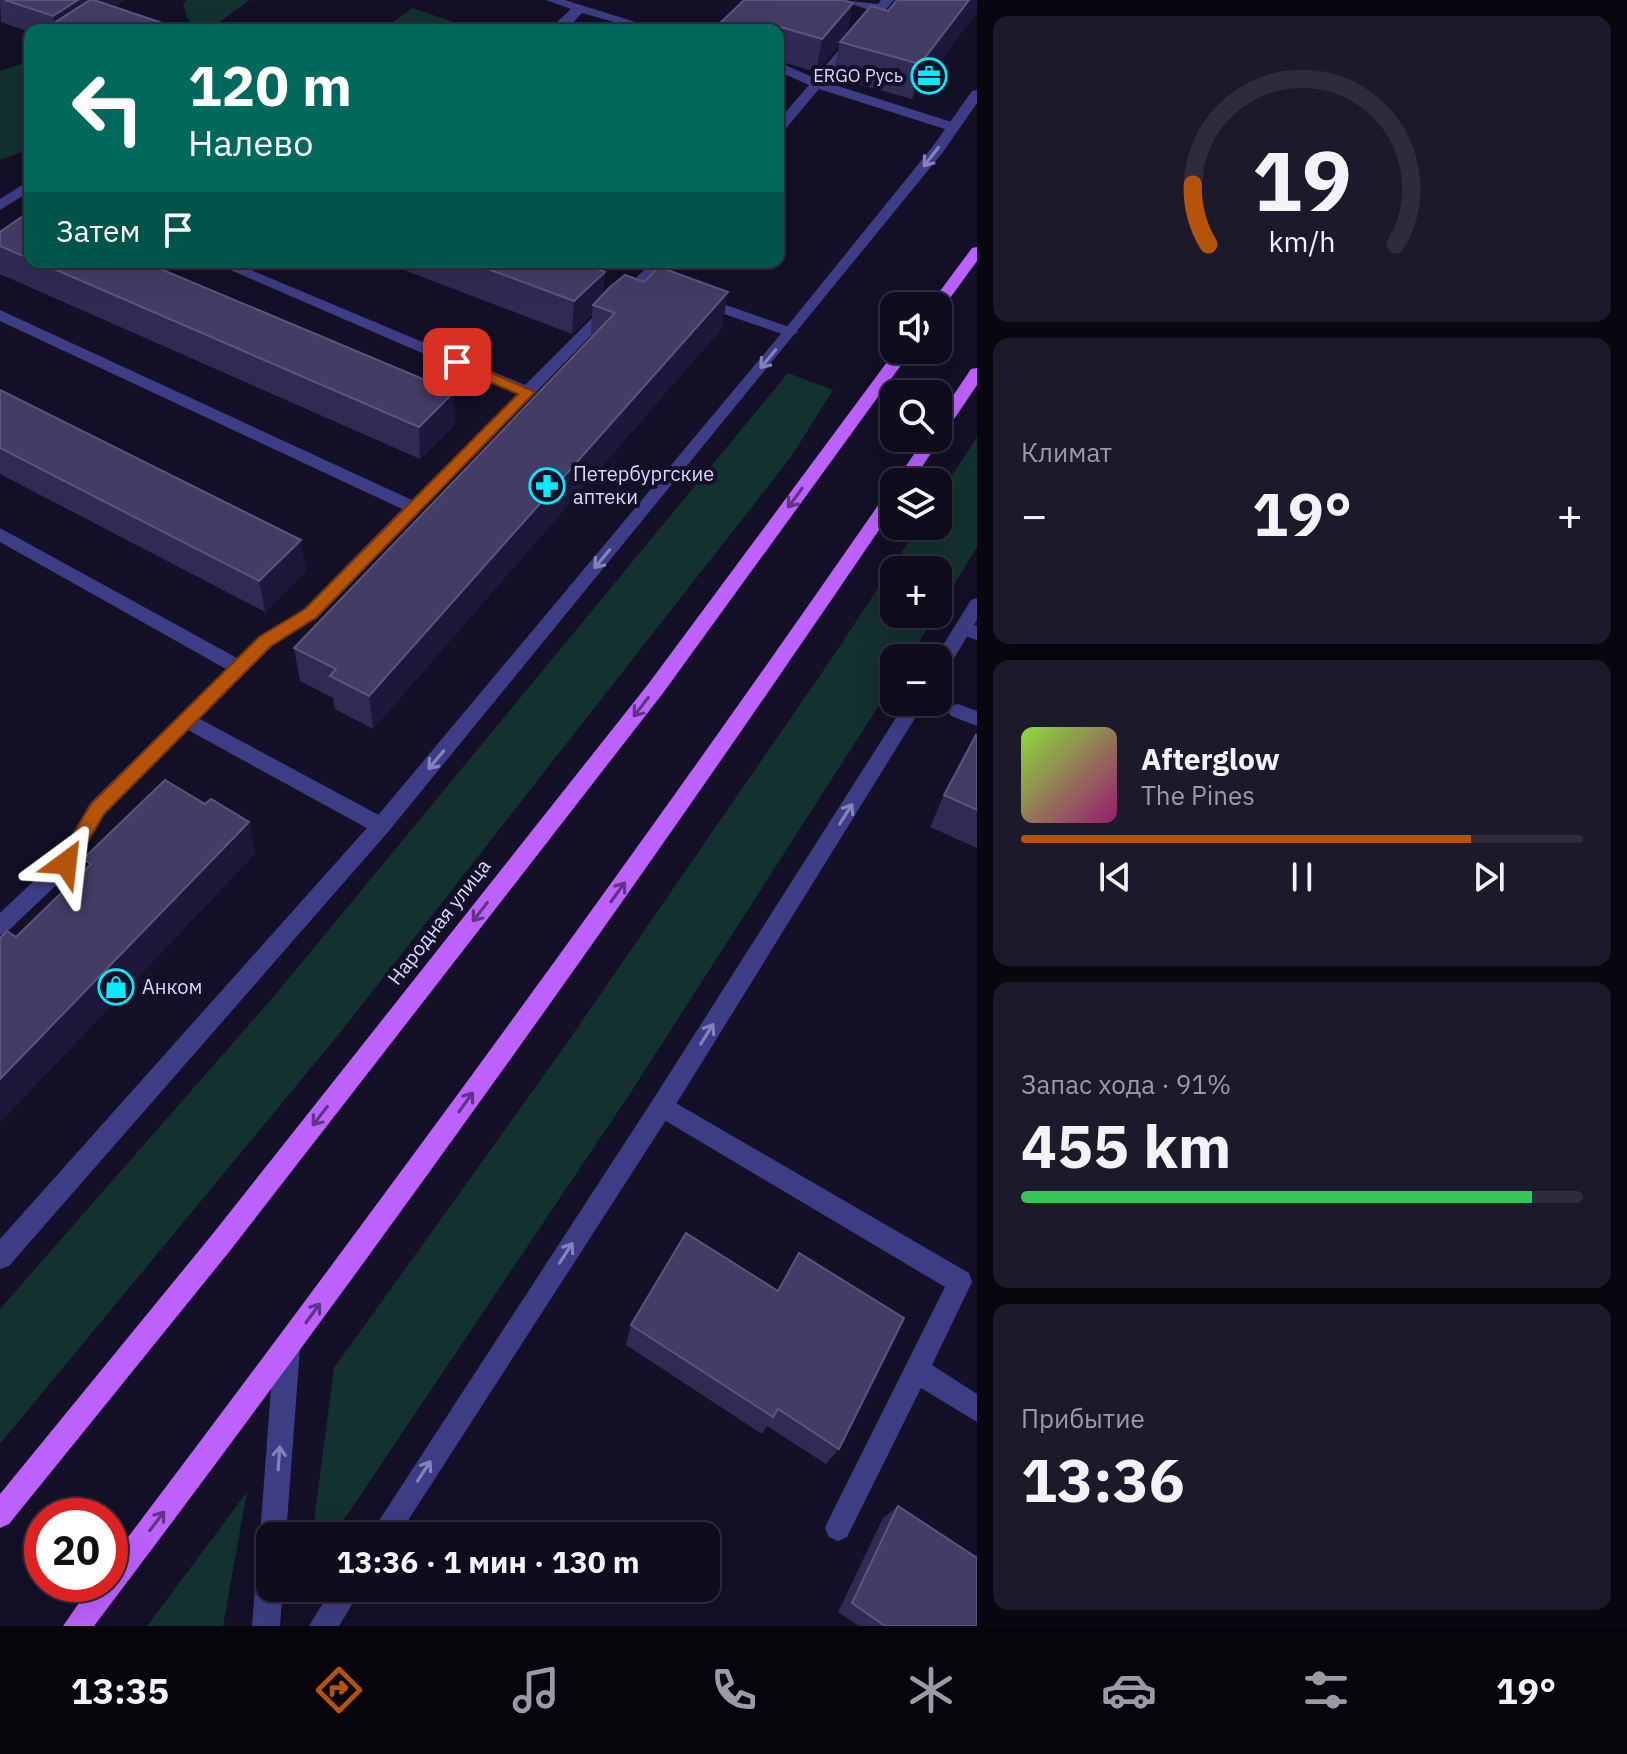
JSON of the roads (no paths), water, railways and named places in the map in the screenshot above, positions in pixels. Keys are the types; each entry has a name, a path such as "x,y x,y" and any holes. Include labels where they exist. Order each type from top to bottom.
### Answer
{"main road":[{"path":"947,292 977,251"},
{"name":"Народная улица","path":"0,1515 220,1244 656,688 894,364"},
{"path":"952,410 977,373"},
{"path":"128,1559 287,1348 735,730 880,516"},
{"path":"77,1626 95,1602"}],"street":[{"path":"552,0 635,24"},
{"path":"846,0 885,5"},
{"path":"784,122 885,5"},
{"path":"562,24 580,8"},
{"path":"784,69 818,84 953,127"},
{"path":"0,1257 381,826 790,332 977,94"},
{"path":"0,206 24,188"},
{"path":"233,268 527,392"},
{"path":"0,926 66,863 97,809 265,642 311,613 651,268 665,288"},
{"path":"690,297 790,332"},
{"path":"0,315 414,508"},
{"path":"0,534 239,668"},
{"path":"952,652 970,631 977,605"},
{"path":"958,711 977,719"},
{"path":"391,1522 662,1106 907,716"},
{"path":"186,720 381,826"},
{"path":"662,1106 960,1282 838,1528"},
{"path":"274,1522 287,1348"},
{"path":"916,1370 977,1409"},
{"path":"266,1626 268,1602"},
{"path":"323,1626 339,1602"}],"place":[{"name":"ERGO Русь","path":"929,76"},
{"name":"Петербургские аптеки","path":"547,486"},
{"name":"Анком","path":"116,987"}]}
